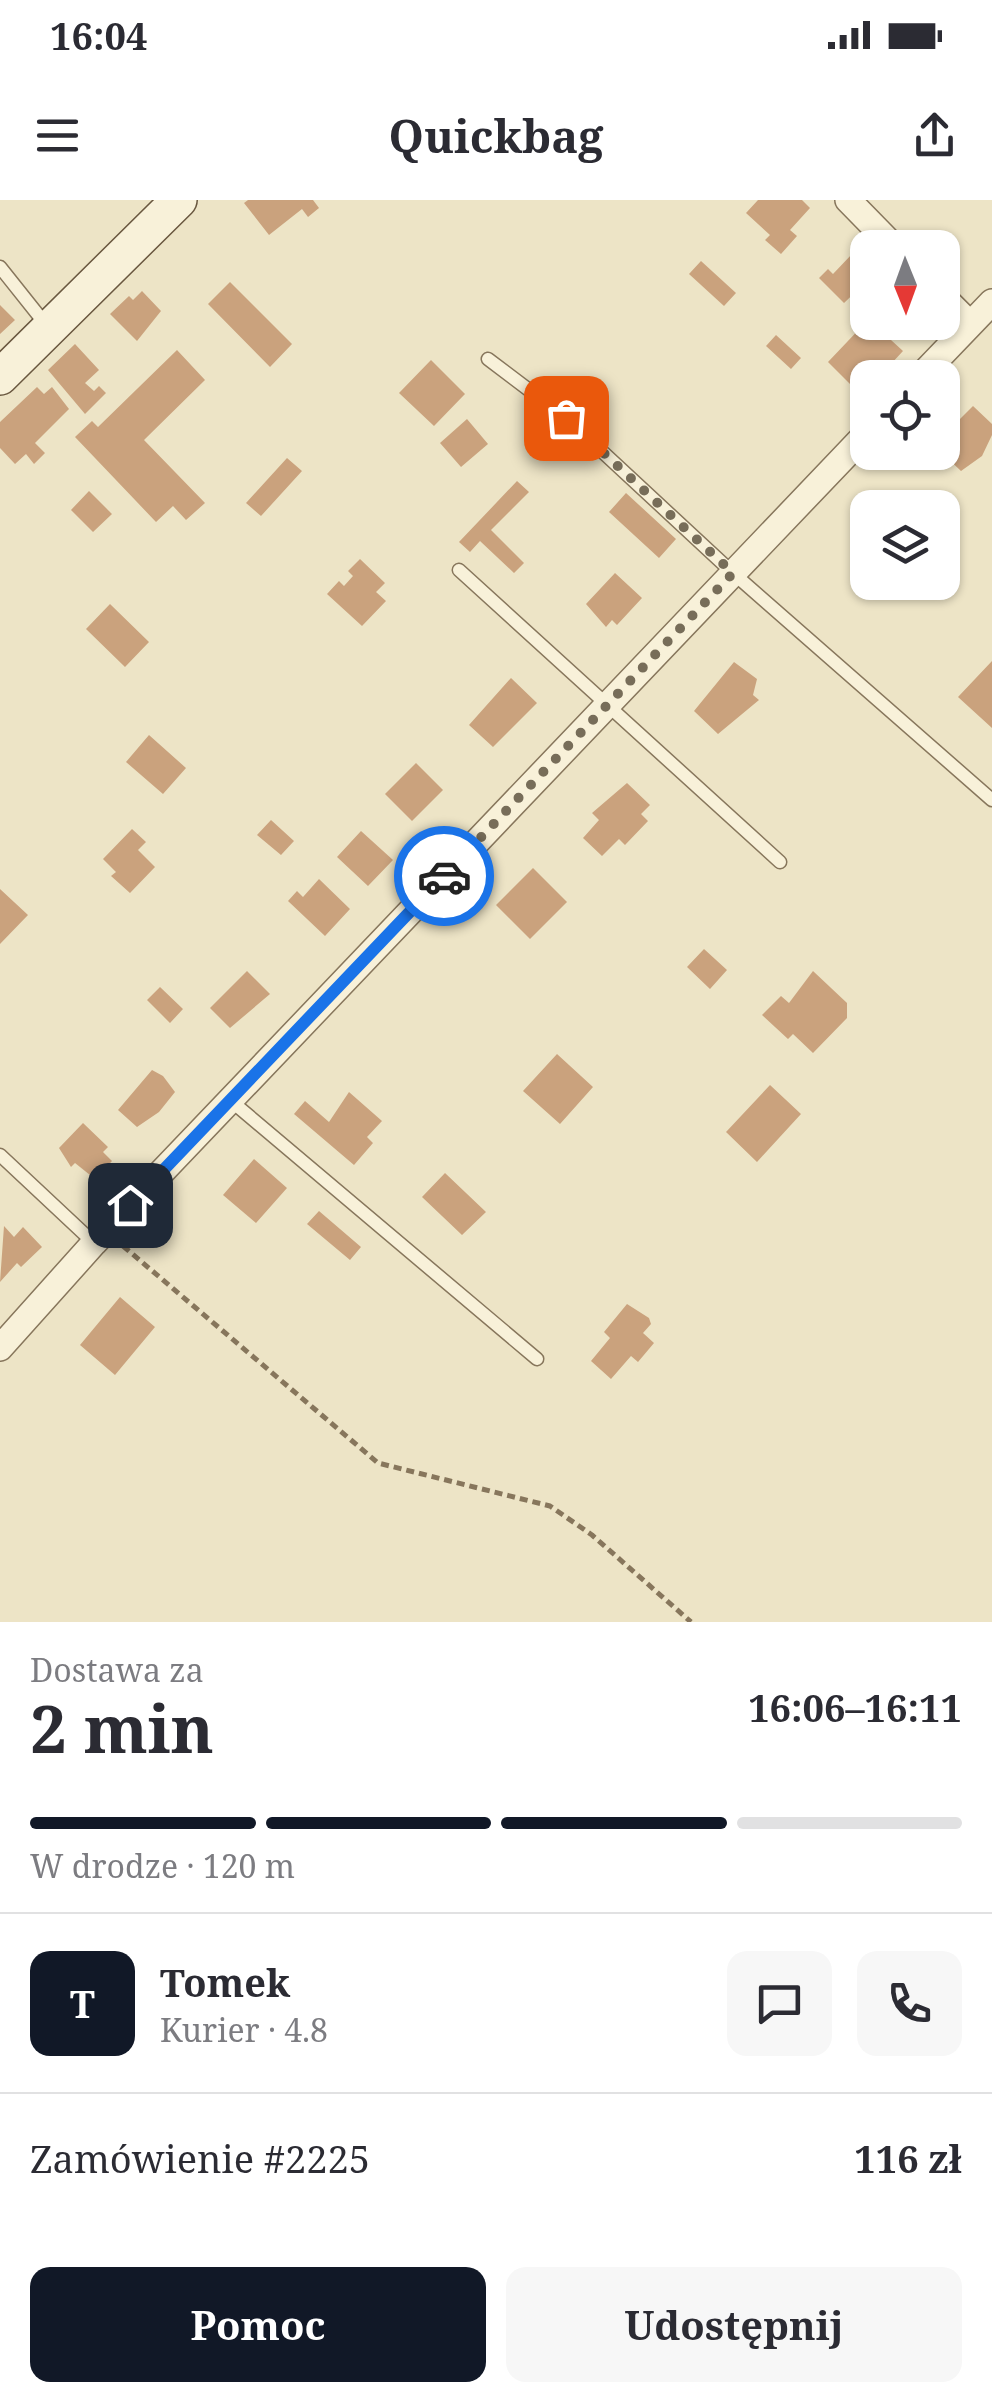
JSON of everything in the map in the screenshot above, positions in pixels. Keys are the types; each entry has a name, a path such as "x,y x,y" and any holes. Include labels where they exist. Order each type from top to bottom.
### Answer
{"main road":[{"path":"0,376 179,200"}],"street":[{"path":"848,200 877,230"},
{"path":"937,360 992,302"},
{"path":"960,314 970,324"},
{"path":"0,1348 100,1237 850,451"}],"lane":[{"path":"0,268 49,328"},
{"path":"488,360 566,418 733,573 992,800"},
{"path":"459,570 780,862"},
{"path":"230,1100 537,1359"},
{"path":"0,1155 100,1237"}],"path":[{"path":"100,1237 378,1463 550,1506 592,1536 691,1622"}],"building":[{"path":"313,200 319,208 308,217 302,209 269,235 244,203"},
{"path":"758,200 802,200 810,208 790,230 797,236 781,254 765,240 770,235 746,213"},
{"path":"850,256 850,297 844,303 819,278 828,269 833,274"},
{"path":"701,261 736,293 724,306 689,274"},
{"path":"230,282 292,344 270,367 208,304"},
{"path":"142,291 161,311 137,341 110,314 129,296 133,300"},
{"path":"0,305 15,320 0,334"},
{"path":"776,335 801,358 791,369 766,346"},
{"path":"850,339 891,340 903,351 895,360 850,360 850,384 828,362"},
{"path":"75,344 99,370 85,383 94,391 99,386 106,393 85,414 48,370"},
{"path":"177,350 205,380 144,440 205,503 186,520 173,506 156,522 75,437 92,421 98,427"},
{"path":"431,360 465,394 434,426 399,393"},
{"path":"37,387 44,394 52,387 69,409 35,443 45,453 34,464 26,454 15,464 0,448 0,422"},
{"path":"973,406 992,424 992,435 982,456 961,471 960,470 960,419"},
{"path":"467,419 488,444 461,467 440,443"},
{"path":"287,458 302,471 261,516 246,503"},
{"path":"517,481 529,492 491,530 524,563 514,573 480,541 470,552 459,542"},
{"path":"89,491 112,514 93,532 71,510"},
{"path":"626,493 676,539 659,558 609,512"},
{"path":"360,559 385,583 376,592 386,601 362,626 327,594 339,581 344,586 353,576 348,571"},
{"path":"615,573 642,598 617,625 612,620 606,627 586,604"},
{"path":"110,604 149,642 125,667 86,629"},
{"path":"992,661 992,728 958,697"},
{"path":"734,662 757,679 753,695 759,700 718,734 694,711"},
{"path":"511,678 537,703 493,747 469,725"},
{"path":"149,735 186,768 163,794 126,762"},
{"path":"416,763 443,790 412,821 385,794"},
{"path":"627,783 650,805 641,814 648,821 625,845 619,839 602,856 583,838 599,820 592,813"},
{"path":"271,820 294,841 281,855 257,835"},
{"path":"132,829 146,842 138,850 155,867 130,893 111,876 116,872 103,859"},
{"path":"361,831 393,860 368,886 337,857"},
{"path":"533,868 567,902 530,939 496,905"},
{"path":"319,879 350,909 325,936 288,901 297,891 303,897"},
{"path":"0,889 28,915 0,944"},
{"path":"704,949 727,970 710,989 687,967"},
{"path":"247,971 270,994 230,1028 210,1008"},
{"path":"813,971 847,1003 847,1018 813,1053 793,1034 788,1039 762,1015 781,996 789,1003"},
{"path":"160,987 183,1009 170,1023 147,1000"},
{"path":"557,1054 593,1087 560,1124 523,1091"},
{"path":"152,1070 163,1076 175,1092 159,1112 137,1127 118,1110"},
{"path":"770,1085 801,1114 757,1162 726,1132"},
{"path":"349,1092 382,1121 367,1137 373,1143 354,1165 294,1114 305,1101 329,1122"},
{"path":"83,1123 108,1147 103,1152 112,1161 95,1179 75,1163 71,1167 59,1148"},
{"path":"254,1159 287,1188 256,1223 223,1195"},
{"path":"445,1173 486,1212 462,1235 422,1197"},
{"path":"319,1211 361,1247 350,1260 307,1224"},
{"path":"4,1226 14,1237 23,1227 42,1247 21,1267 17,1263 0,1282"},
{"path":"120,1297 155,1327 115,1375 80,1345"},
{"path":"627,1304 649,1318 651,1324 643,1333 654,1343 638,1362 631,1356 611,1379 591,1361 610,1338 604,1332"}],"way so far":[{"path":"444,876 733,573 566,418"}],"route":[{"path":"130,1205 444,876"}]}
